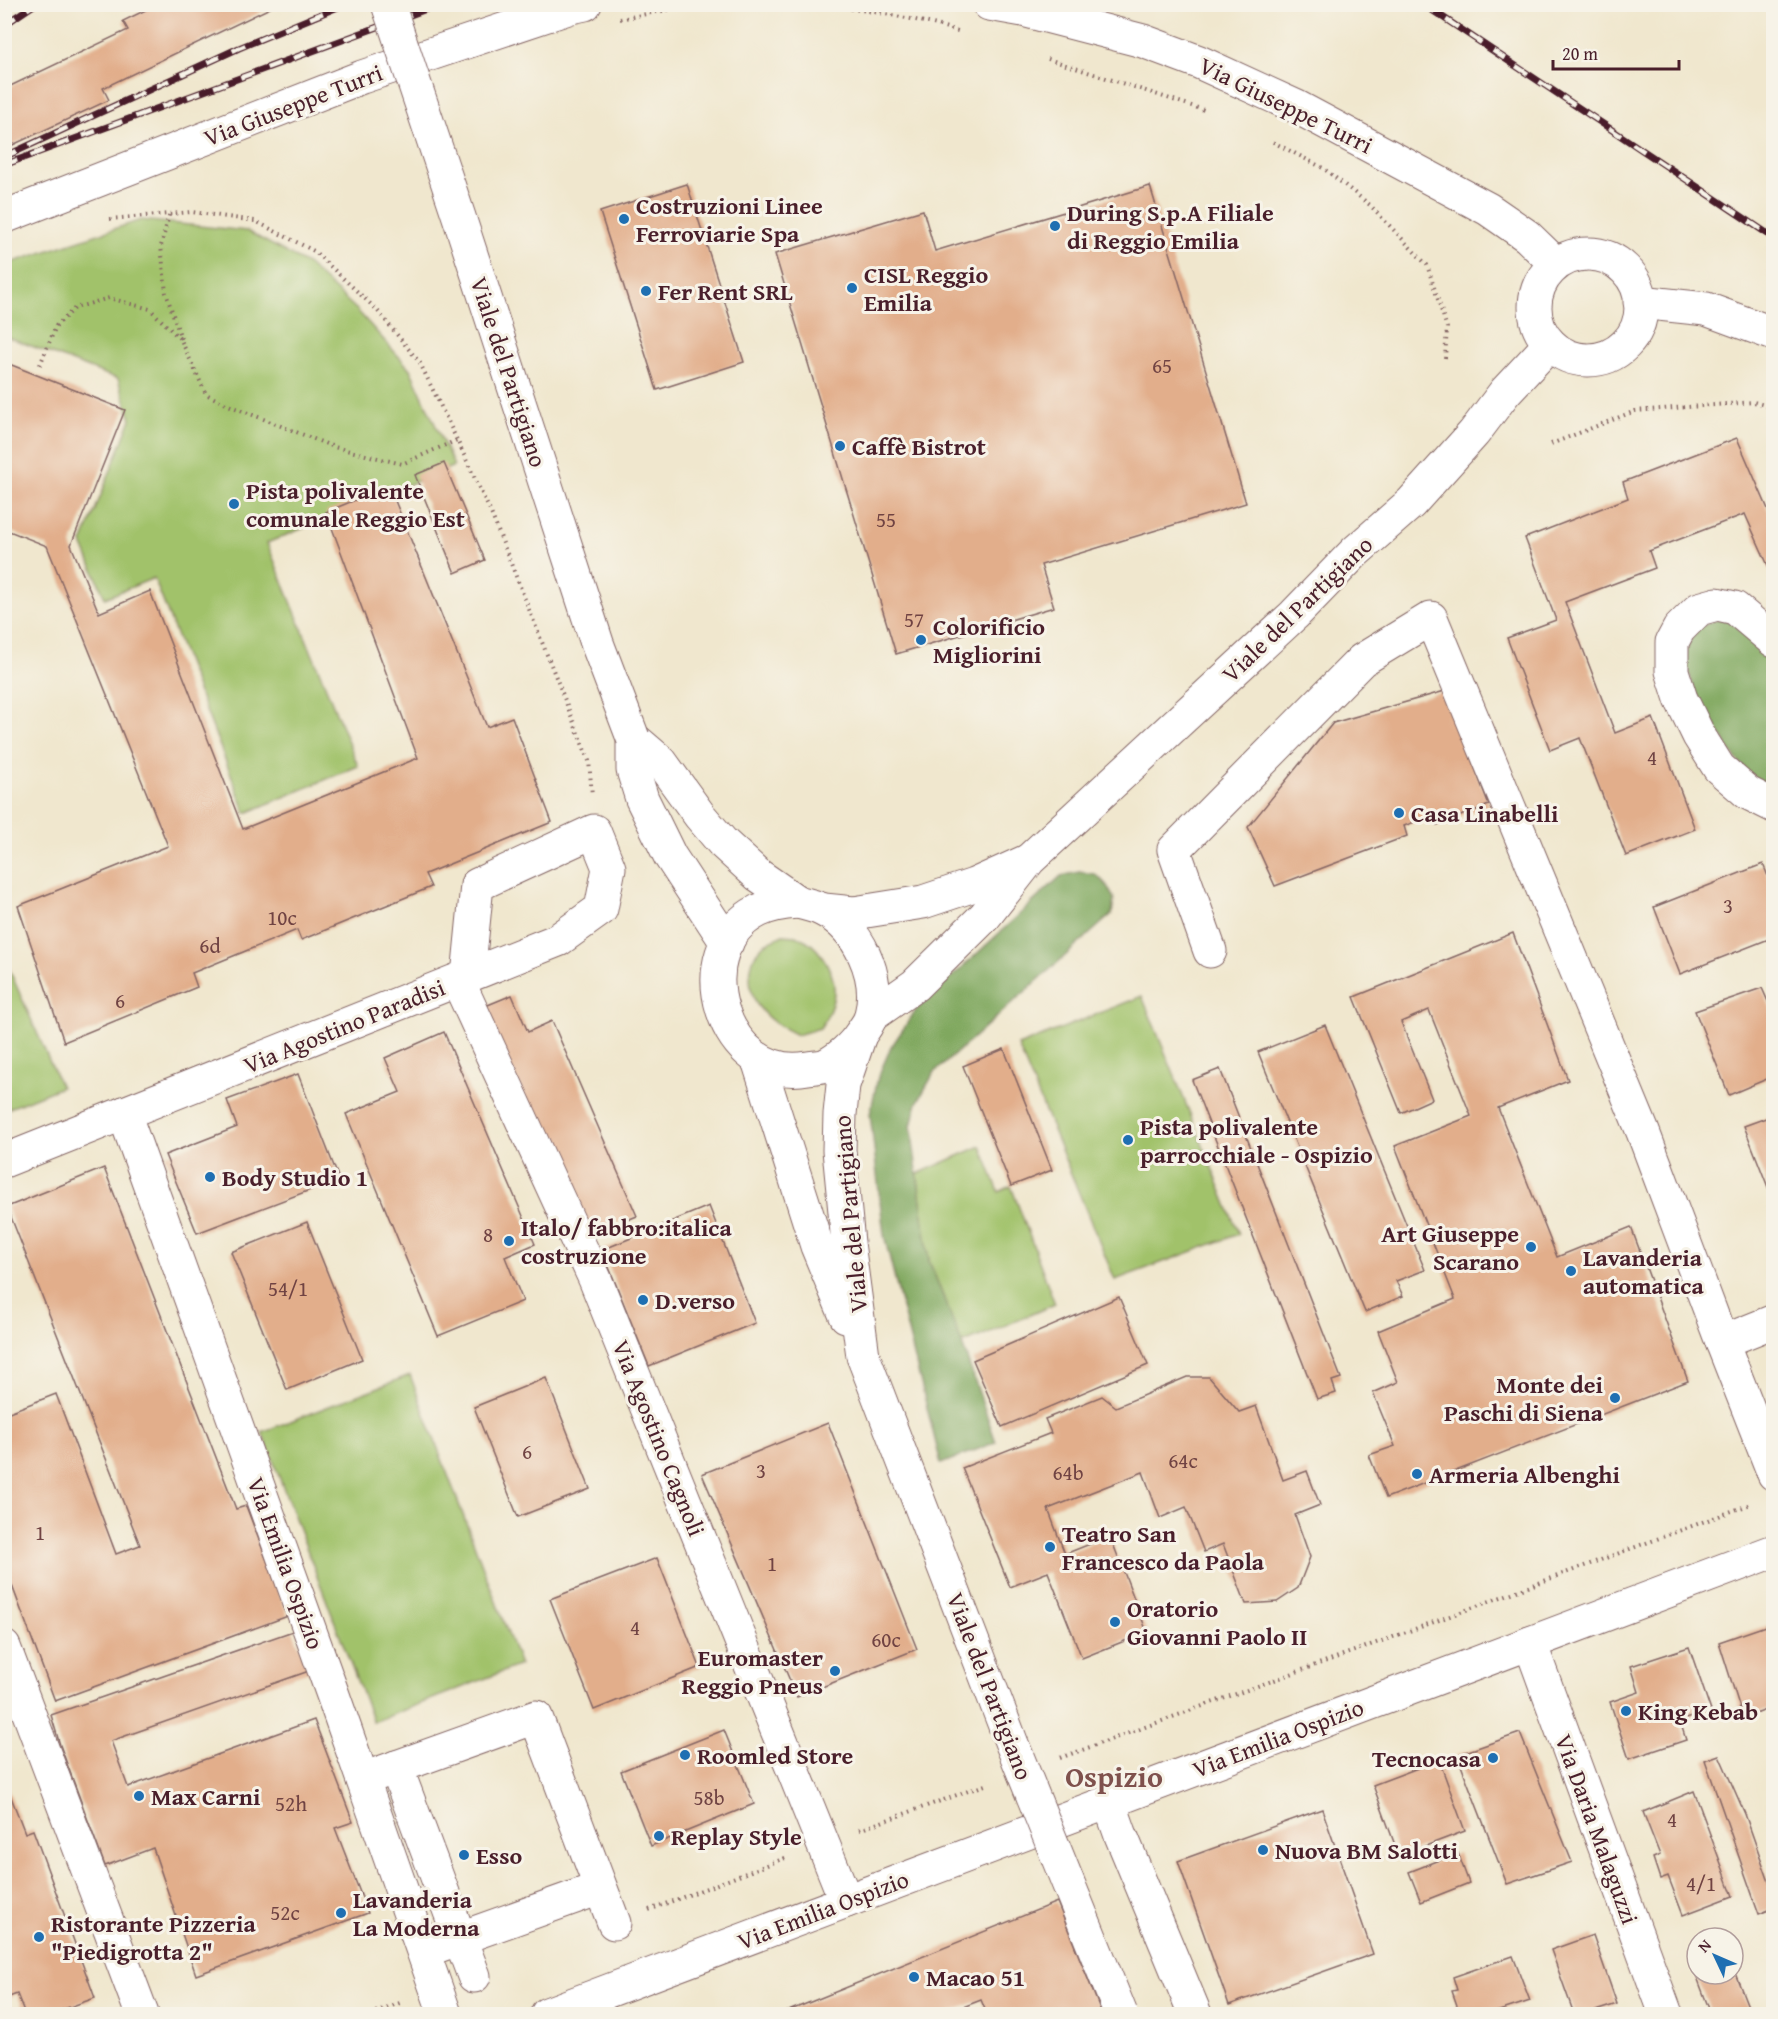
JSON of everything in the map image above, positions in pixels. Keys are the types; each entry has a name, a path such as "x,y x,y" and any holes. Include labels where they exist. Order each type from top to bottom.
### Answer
{"street":[{"name":"Viale del Partigiano","path":"388,4 597,643 633,738 633,770 642,798 670,856 727,944"},
{"name":"Via Giuseppe Turri","path":"4,217 362,77 527,21 585,4"},
{"name":"Via Giuseppe Turri","path":"989,4 1023,10 1143,41 1199,62 1275,97 1488,209 1527,236 1556,264"},
{"path":"1590,254 1607,257 1622,265 1633,279 1640,295 1640,302 1641,312 1636,329 1626,344 1612,354 1596,359 1578,359 1562,353 1550,344 1539,327 1535,311 1537,293 1544,277 1556,264 1572,256 1590,254"},
{"path":"1640,302 1706,309 1773,334"},
{"name":"Viale del Partigiano","path":"1029,860 974,885 923,902 854,913 811,906 775,904 756,912 740,924 727,944 718,967 717,993 725,1019 739,1041 758,1060 780,1069 801,1070 825,1065 843,1053 865,1027 915,985 986,916 1029,860 1294,615 1355,552 1411,502 1474,433 1505,392 1550,344"},
{"path":"1773,641 1735,608 1717,604 1699,609 1679,629 1672,642 1672,671 1681,699 1699,736 1719,768 1748,793 1773,806"},
{"path":"1210,951 1174,850 1362,660 1431,618 1643,1132 1773,1474"},
{"name":"Viale del Partigiano","path":"633,738 661,762 700,816 723,843 758,875 844,926 859,944 870,967 873,990 865,1027 843,1085 840,1114 840,1150 851,1267 863,1356"},
{"path":"463,978 477,885 594,831"},
{"name":"Via Agostino Paradisi","path":"4,1161 558,940 601,909 609,868 594,831"},
{"name":"Via Agostino Cagnoli","path":"463,978 595,1279 846,1901"},
{"name":"Viale del Partigiano","path":"758,1060 817,1246 863,1356 1008,1733 1121,2014"},
{"name":"Via Emilia Ospizio","path":"124,1113 363,1779 440,2002"},
{"path":"1722,1342 1773,1321"},
{"name":"Via Emilia Ospizio","path":"547,2014 1773,1551"},
{"name":"Via Daria Malaguzzi","path":"1530,1643 1665,2014"},
{"path":"4,1647 142,2014"},
{"path":"363,1779 536,1718 614,1923"},
{"path":"396,1767 474,1976"},
{"path":"1109,1802 1195,2014"},
{"path":"422,1952 600,1888"}],"path":[{"path":"678,8 718,4"},
{"path":"815,4 936,24 969,34"},
{"path":"1045,58 1206,110"},
{"path":"1266,138 1323,168 1370,205 1427,265 1447,328 1445,358"},
{"path":"100,220 192,212 255,221 314,251 377,310 420,363 491,513 589,761 594,831"},
{"path":"169,214 161,246 166,293 181,340 206,394 334,447 402,464 457,440"},
{"path":"40,365 56,326 75,308 109,298 150,309 181,340"},
{"path":"1551,444 1635,411 1754,402 1773,408"},
{"path":"1056,1759 1752,1504"},
{"path":"614,1923 823,1843 989,1783"},
{"path":"370,2014 440,2002"}],"green space":[{"path":"141,220 247,231 307,264 356,309 410,369 454,466 267,543 358,766 246,813 154,578 105,598 82,543 131,419 118,379 5,336 4,265"},
{"path":"1718,619 1731,621 1773,660 1773,786 1751,777 1730,751 1694,689 1685,661 1689,641 1699,627"},
{"path":"1079,872 1095,874 1106,884 1114,899 1112,914 934,1073 917,1103 911,1126 929,1261 962,1344 996,1442 941,1464 884,1235 870,1114 878,1077 891,1047 916,1010 1061,876"},
{"path":"783,935 799,937 815,948 828,966 834,984 833,1001 820,1028 797,1035 778,1025 766,1015 757,1004 751,988 751,970 757,953 762,946"},
{"path":"5,960 61,1087 4,1110"},
{"name":"Pista polivalente parrocchiale - Ospizio","path":"1142,996 1239,1234 1115,1280 1018,1046"},
{"path":"981,1146 999,1192 1011,1186 1055,1304 962,1344 929,1261 917,1174"},
{"path":"410,1375 520,1665 373,1722 262,1432"}],"building":[{"path":"158,4 271,4 272,7 103,88 109,100 4,149 4,89 128,30 123,21"},
{"path":"687,184 744,362 657,390 600,212"},
{"path":"1150,186 1246,503 1041,565 1054,607 896,654 775,254 923,210 935,251"},
{"path":"4,362 125,410 71,545 99,613 150,591 243,829 418,758 326,512 389,486 487,727 512,717 552,822 425,874 431,887 301,940 297,930 192,973 197,987 64,1042 18,906 168,846 47,546 4,529"},
{"path":"1737,438 1771,516 1774,515 1774,579 1745,514 1649,551 1655,568 1565,602 1615,733 1653,718 1695,829 1626,856 1580,738 1550,750 1507,638 1556,620 1525,538 1628,498 1623,482"},
{"path":"444,463 485,560 455,573 415,475"},
{"path":"1445,691 1489,805 1437,825 1433,815 1404,826 1407,836 1275,886 1248,827 1333,723"},
{"path":"1763,864 1774,891 1774,937 1680,974 1654,907"},
{"path":"1513,933 1568,1080 1498,1108 1557,1257 1631,1227 1688,1381 1386,1498 1369,1455 1395,1446 1373,1393 1398,1382 1378,1331 1455,1299 1395,1146 1471,1116 1429,1010 1401,1022 1432,1099 1401,1113 1354,997"},
{"path":"1762,988 1774,1015 1774,1076 1729,1095 1695,1011"},
{"path":"512,995 528,1032 552,1021 637,1216 588,1236 483,1007"},
{"path":"1325,1025 1425,1270 1396,1281 1403,1296 1365,1312 1258,1052"},
{"path":"444,1032 535,1244 505,1257 523,1301 438,1336 346,1114 400,1092 385,1058"},
{"path":"1004,1049 1052,1170 1011,1186 963,1066"},
{"path":"1220,1069 1341,1378 1332,1381 1336,1393 1317,1399 1192,1080"},
{"path":"298,1074 339,1179 197,1233 165,1155 237,1127 227,1100"},
{"path":"1774,1115 1774,1200 1773,1200 1744,1126"},
{"path":"104,1168 236,1509 246,1506 288,1616 55,1701 4,1564 4,1414 56,1394 116,1554 140,1545 7,1207"},
{"path":"709,1206 755,1323 649,1366 602,1250"},
{"path":"307,1222 362,1359 287,1390 231,1252"},
{"path":"1119,1297 1148,1365 1002,1427 973,1360"},
{"path":"1187,1377 1209,1377 1239,1412 1256,1406 1283,1480 1307,1471 1320,1505 1295,1515 1310,1557 1298,1588 1277,1602 1246,1604 1223,1544 1204,1552 1186,1507 1160,1518 1143,1472 1048,1509 1065,1554 1110,1536 1147,1632 1082,1658 1048,1572 1010,1587 962,1468 1051,1433 1045,1419 1102,1396 1116,1407"},
{"path":"546,1378 590,1489 518,1517 474,1407"},
{"path":"828,1423 917,1649 797,1697 702,1474"},
{"path":"657,1558 700,1667 594,1710 550,1599"},
{"path":"1774,1623 1774,1707 1743,1718 1719,1642"},
{"path":"293,1631 309,1671 111,1741 128,1787 314,1720 353,1822 335,1828 368,1913 196,1975 153,1848 105,1866 51,1715"},
{"path":"1689,1647 1711,1711 1680,1721 1686,1740 1629,1759 1610,1702 1639,1692 1631,1666"},
{"path":"724,1730 754,1804 651,1846 621,1771"},
{"path":"1520,1733 1572,1862 1507,1884 1457,1755"},
{"path":"1719,1755 1745,1814 1774,1896 1774,1908 1759,1914 1705,1760"},
{"path":"1439,1760 1465,1831 1399,1856 1373,1785"},
{"name":"Ristorante Pizzeria \"Piedigrotta 2\"","path":"4,1779 25,1833 33,1830 95,1998 58,2011 57,2014 25,2014 17,1994 4,1999"},
{"path":"1694,1791 1733,1896 1683,1915 1668,1876 1660,1879 1653,1858 1660,1855 1643,1812"},
{"path":"1322,1809 1373,1954 1229,2005 1178,1861"},
{"path":"1458,1853 1469,1883 1421,1902 1409,1872"},
{"path":"1057,1902 1102,2014 987,2014 981,2000 945,2014 781,2014"},
{"path":"1593,1935 1617,2004 1586,2014 1574,2014 1551,1950"},
{"path":"1513,1956 1530,2001 1490,2014 1460,2014 1452,1991 1457,1990 1453,1977"},
{"path":"1700,1986 1740,1986 1751,2014 1711,2014"}],"railway":[{"path":"4,10 11,4"},
{"path":"4,25 35,4"},
{"path":"4,157 239,48 345,4"},
{"path":"4,165 440,4"},
{"path":"1423,4 1774,238"}],"place":[{"name":"Costruzioni Linee Ferroviarie Spa","path":"624,219"},
{"name":"During S.p.A Filiale di Reggio Emilia","path":"1055,226"},
{"name":"CISL Reggio Emilia","path":"852,288"},
{"name":"Fer Rent SRL","path":"646,291"},
{"name":"Caffè Bistrot","path":"840,446"},
{"name":"Pista polivalente comunale Reggio Est","path":"234,504"},
{"name":"Colorificio Migliorini","path":"921,640"},
{"name":"Casa Linabelli","path":"1399,813"},
{"name":"Pista polivalente parrocchiale - Ospizio","path":"1128,1140"},
{"name":"Body Studio 1","path":"210,1177"},
{"name":"Italo/ fabbro:italica costruzione","path":"509,1241"},
{"name":"Art Giuseppe Scarano","path":"1531,1247"},
{"name":"Lavanderia automatica","path":"1571,1271"},
{"name":"D.verso","path":"643,1300"},
{"name":"Monte dei Paschi di Siena","path":"1615,1398"},
{"name":"Armeria Albenghi","path":"1417,1474"},
{"name":"Teatro San Francesco da Paola","path":"1050,1547"},
{"name":"Oratorio Giovanni Paolo II","path":"1115,1622"},
{"name":"Euromaster Reggio Pneus","path":"835,1671"},
{"name":"King Kebab","path":"1626,1711"},
{"name":"Roomled Store","path":"685,1755"},
{"name":"Tecnocasa","path":"1493,1758"},
{"name":"Max Carni","path":"139,1796"},
{"name":"Replay Style","path":"659,1836"},
{"name":"Nuova BM Salotti","path":"1263,1850"},
{"name":"Esso","path":"464,1855"},
{"name":"Lavanderia La Moderna","path":"341,1913"},
{"name":"Ristorante Pizzeria \"Piedigrotta 2\"","path":"39,1937"},
{"name":"Macao 51","path":"914,1977"}],"district":[{"name":"Ospizio","path":"1114,1776"}]}
